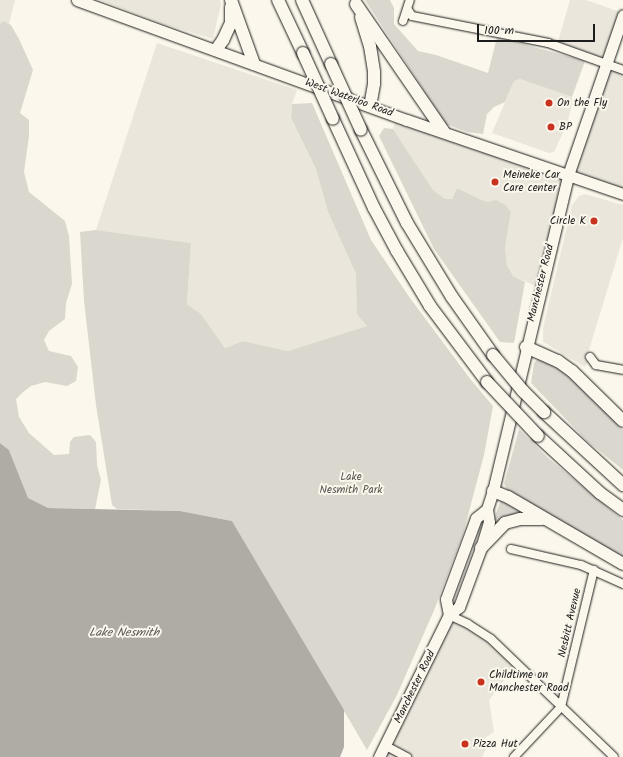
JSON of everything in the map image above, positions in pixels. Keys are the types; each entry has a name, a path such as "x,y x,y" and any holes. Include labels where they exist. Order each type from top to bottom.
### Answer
{"highway":[{"path":"216,50 223,40 231,23 231,0"},
{"path":"231,0 254,64"},
{"path":"278,0 374,208 396,251 430,306 487,382 538,436 568,465 623,510"},
{"path":"302,0 382,175 418,242 471,326 523,391 623,485"},
{"path":"355,2 370,46 374,72 374,84 370,106"},
{"path":"355,2 444,132"},
{"path":"526,347 558,361 572,371 623,421"},
{"path":"493,491 508,497 543,519 623,564"},
{"path":"481,548 505,523 520,519 543,519"}],"main road":[{"name":"West Waterloo Road","path":"77,0 142,25 623,194"},
{"name":"Manchester Road","path":"379,757 386,746 449,616 460,607 481,548 489,522 487,509 493,491 568,175 623,15"},
{"name":"Manchester Road","path":"449,616 446,600 476,518 487,509"}],"street":[{"path":"402,21 408,10 410,0"},
{"path":"408,10 412,16 548,43 623,70"},
{"path":"590,357 596,365 623,370"},
{"path":"510,549 594,570 623,584"},
{"name":"Nesbitt Avenue","path":"514,757 561,707 594,570"},
{"path":"449,616 468,624 491,640 614,757"},
{"path":"386,746 407,757"}],"shaded area":[{"path":"0,0 15,0 0,60"},
{"path":"100,0 220,0 221,4 213,39 163,24"},
{"path":"570,0 586,0 623,13 623,36 617,34 606,62 623,70 623,194 568,176 540,288 513,276 507,265 505,247 511,212 496,201 488,202 478,199 457,188 452,199 445,199 433,190 393,129 396,116 568,175 606,63 557,45"},
{"path":"157,43 297,90 292,104 291,118 316,169 328,212 356,274 357,293 367,326 288,351 243,341 225,348 201,314 187,304 191,243 96,230"},
{"path":"520,79 572,97 572,104 567,124 554,152 549,153 492,133 514,81"},
{"path":"585,194 623,205 623,238 589,350 590,357 585,367 543,342 543,328 572,205 579,196"},
{"path":"449,615 468,624 518,665 512,670 489,700 494,732 482,740 486,749 482,757 379,757"}],"green space":[{"path":"365,0 390,0 394,8 394,24 418,51 436,55 488,73 497,37 585,61 572,97 520,79 514,81 505,102 494,107 487,114 483,134 467,132 446,124"},
{"path":"3,21 11,25 33,70 20,113 29,120 29,136 24,172 29,192 65,221 69,236 72,284 66,303 65,319 49,331 44,340 49,351 71,356 78,367 76,381 67,386 45,382 31,386 22,393 16,399 19,417 29,433 54,455 69,454 70,442 74,437 90,435 96,442 97,465 101,480 95,509 48,508 28,499 9,450 0,443 0,24"},
{"name":"Lake Nesmith Park","path":"312,103 371,240 410,298 471,380 493,406 484,455 463,534 435,608 397,695 367,750 232,521 180,511 117,509 112,505 96,405 84,301 80,232 96,230 191,243 187,304 201,314 225,348 243,341 288,351 367,326 357,314 356,274 328,212 316,169 291,118 292,104"},
{"path":"384,128 393,129 433,190 445,199 452,199 457,188 488,202 496,200 505,205 511,212 505,247 507,265 513,276 525,282 514,343 500,342 434,249 379,136"},
{"path":"539,358 547,360 581,386 623,430 623,470 587,441 531,383 534,363"},
{"path":"519,429 548,458 623,520 623,559 512,497 504,484"},
{"path":"501,500 526,514 491,527"}],"water":[{"name":"Lake Nesmith","path":"0,443 9,450 28,498 48,508 180,511 232,521 344,710 344,747 340,757 0,757"}],"place":[{"name":"On the Fly","path":"549,103"},
{"name":"BP","path":"551,127"},
{"name":"Meineke Car Care center","path":"495,182"},
{"name":"Circle K","path":"594,221"},
{"name":"Childtime on Manchester Road","path":"481,682"},
{"name":"Pizza Hut","path":"465,744"}]}
